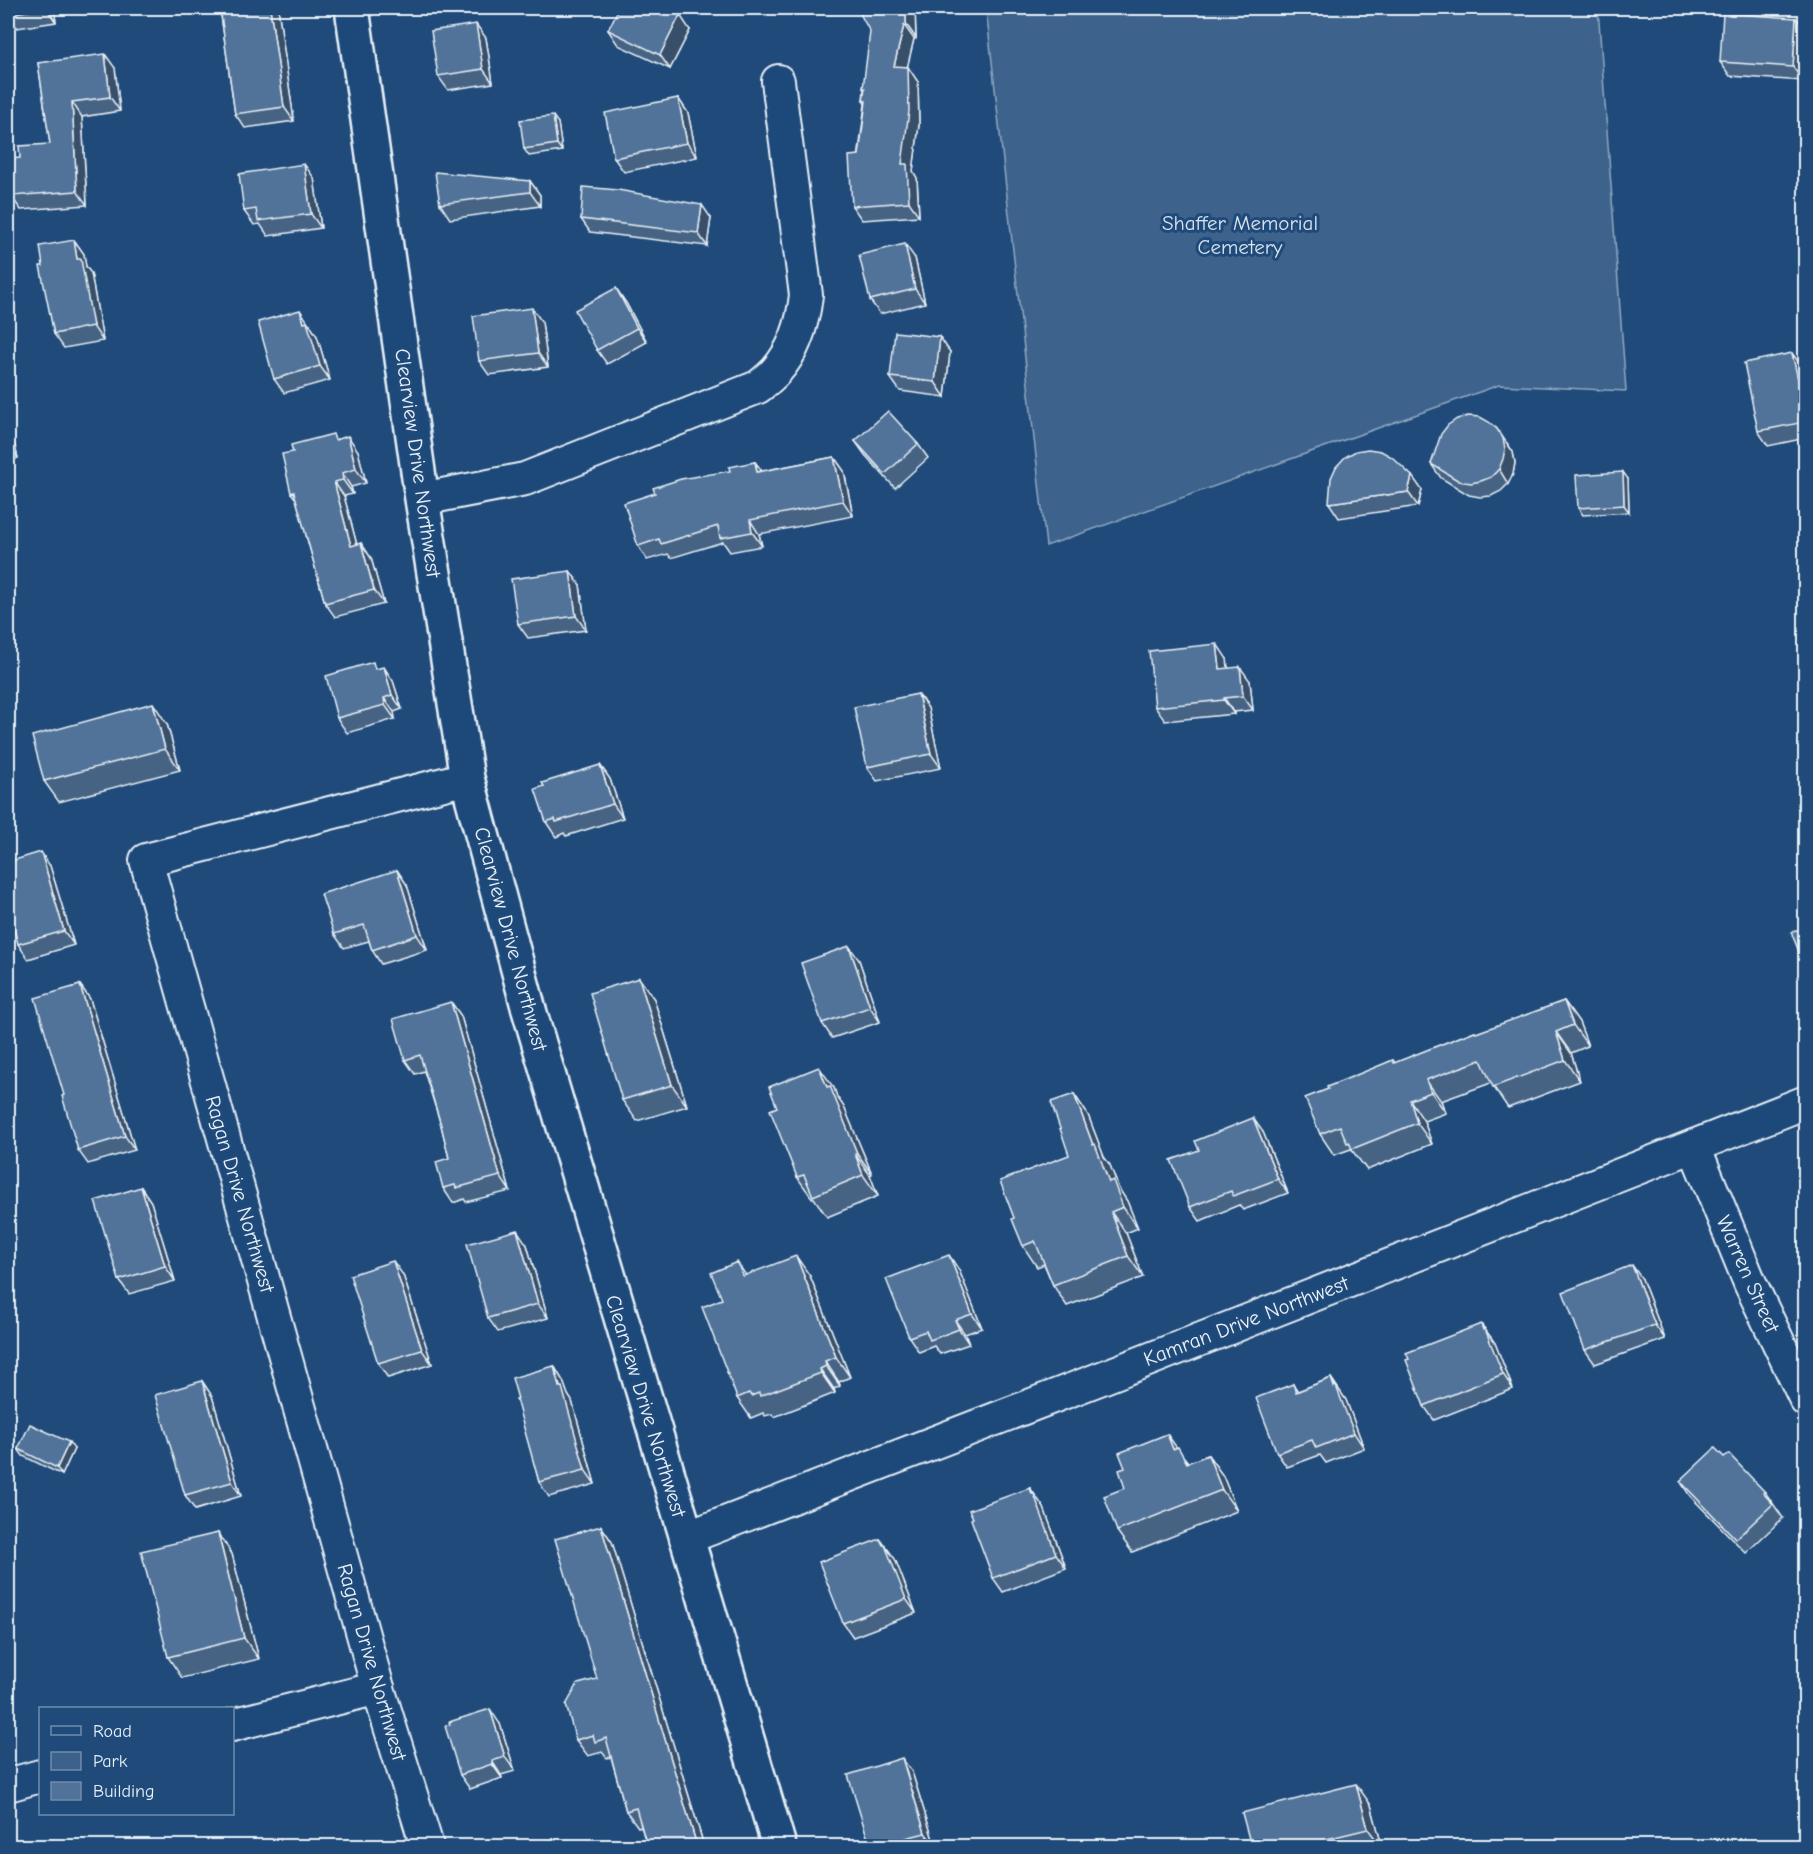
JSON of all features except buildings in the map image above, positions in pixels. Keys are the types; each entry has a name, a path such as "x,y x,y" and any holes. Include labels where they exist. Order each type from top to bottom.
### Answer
{"street":[{"name":"Clearview Drive Northwest","path":"352,8 422,499 467,778 532,1021 779,1846"},
{"path":"422,499 525,479 758,387 776,371 792,347 803,322 807,295 778,81"},
{"name":"Ragan Drive Northwest","path":"427,1846 378,1688 146,860 467,778"},
{"name":"Kamran Drive Northwest","path":"686,1538 1806,1102"},
{"name":"Warren Street","path":"1694,1146 1750,1283 1806,1400"},
{"path":"234,1724 378,1688"},
{"path":"8,1785 39,1776"}],"green space":[{"name":"Shaffer Memorial Cemetery","path":"986,8 1598,8 1626,391 1499,385 1046,546"}]}
